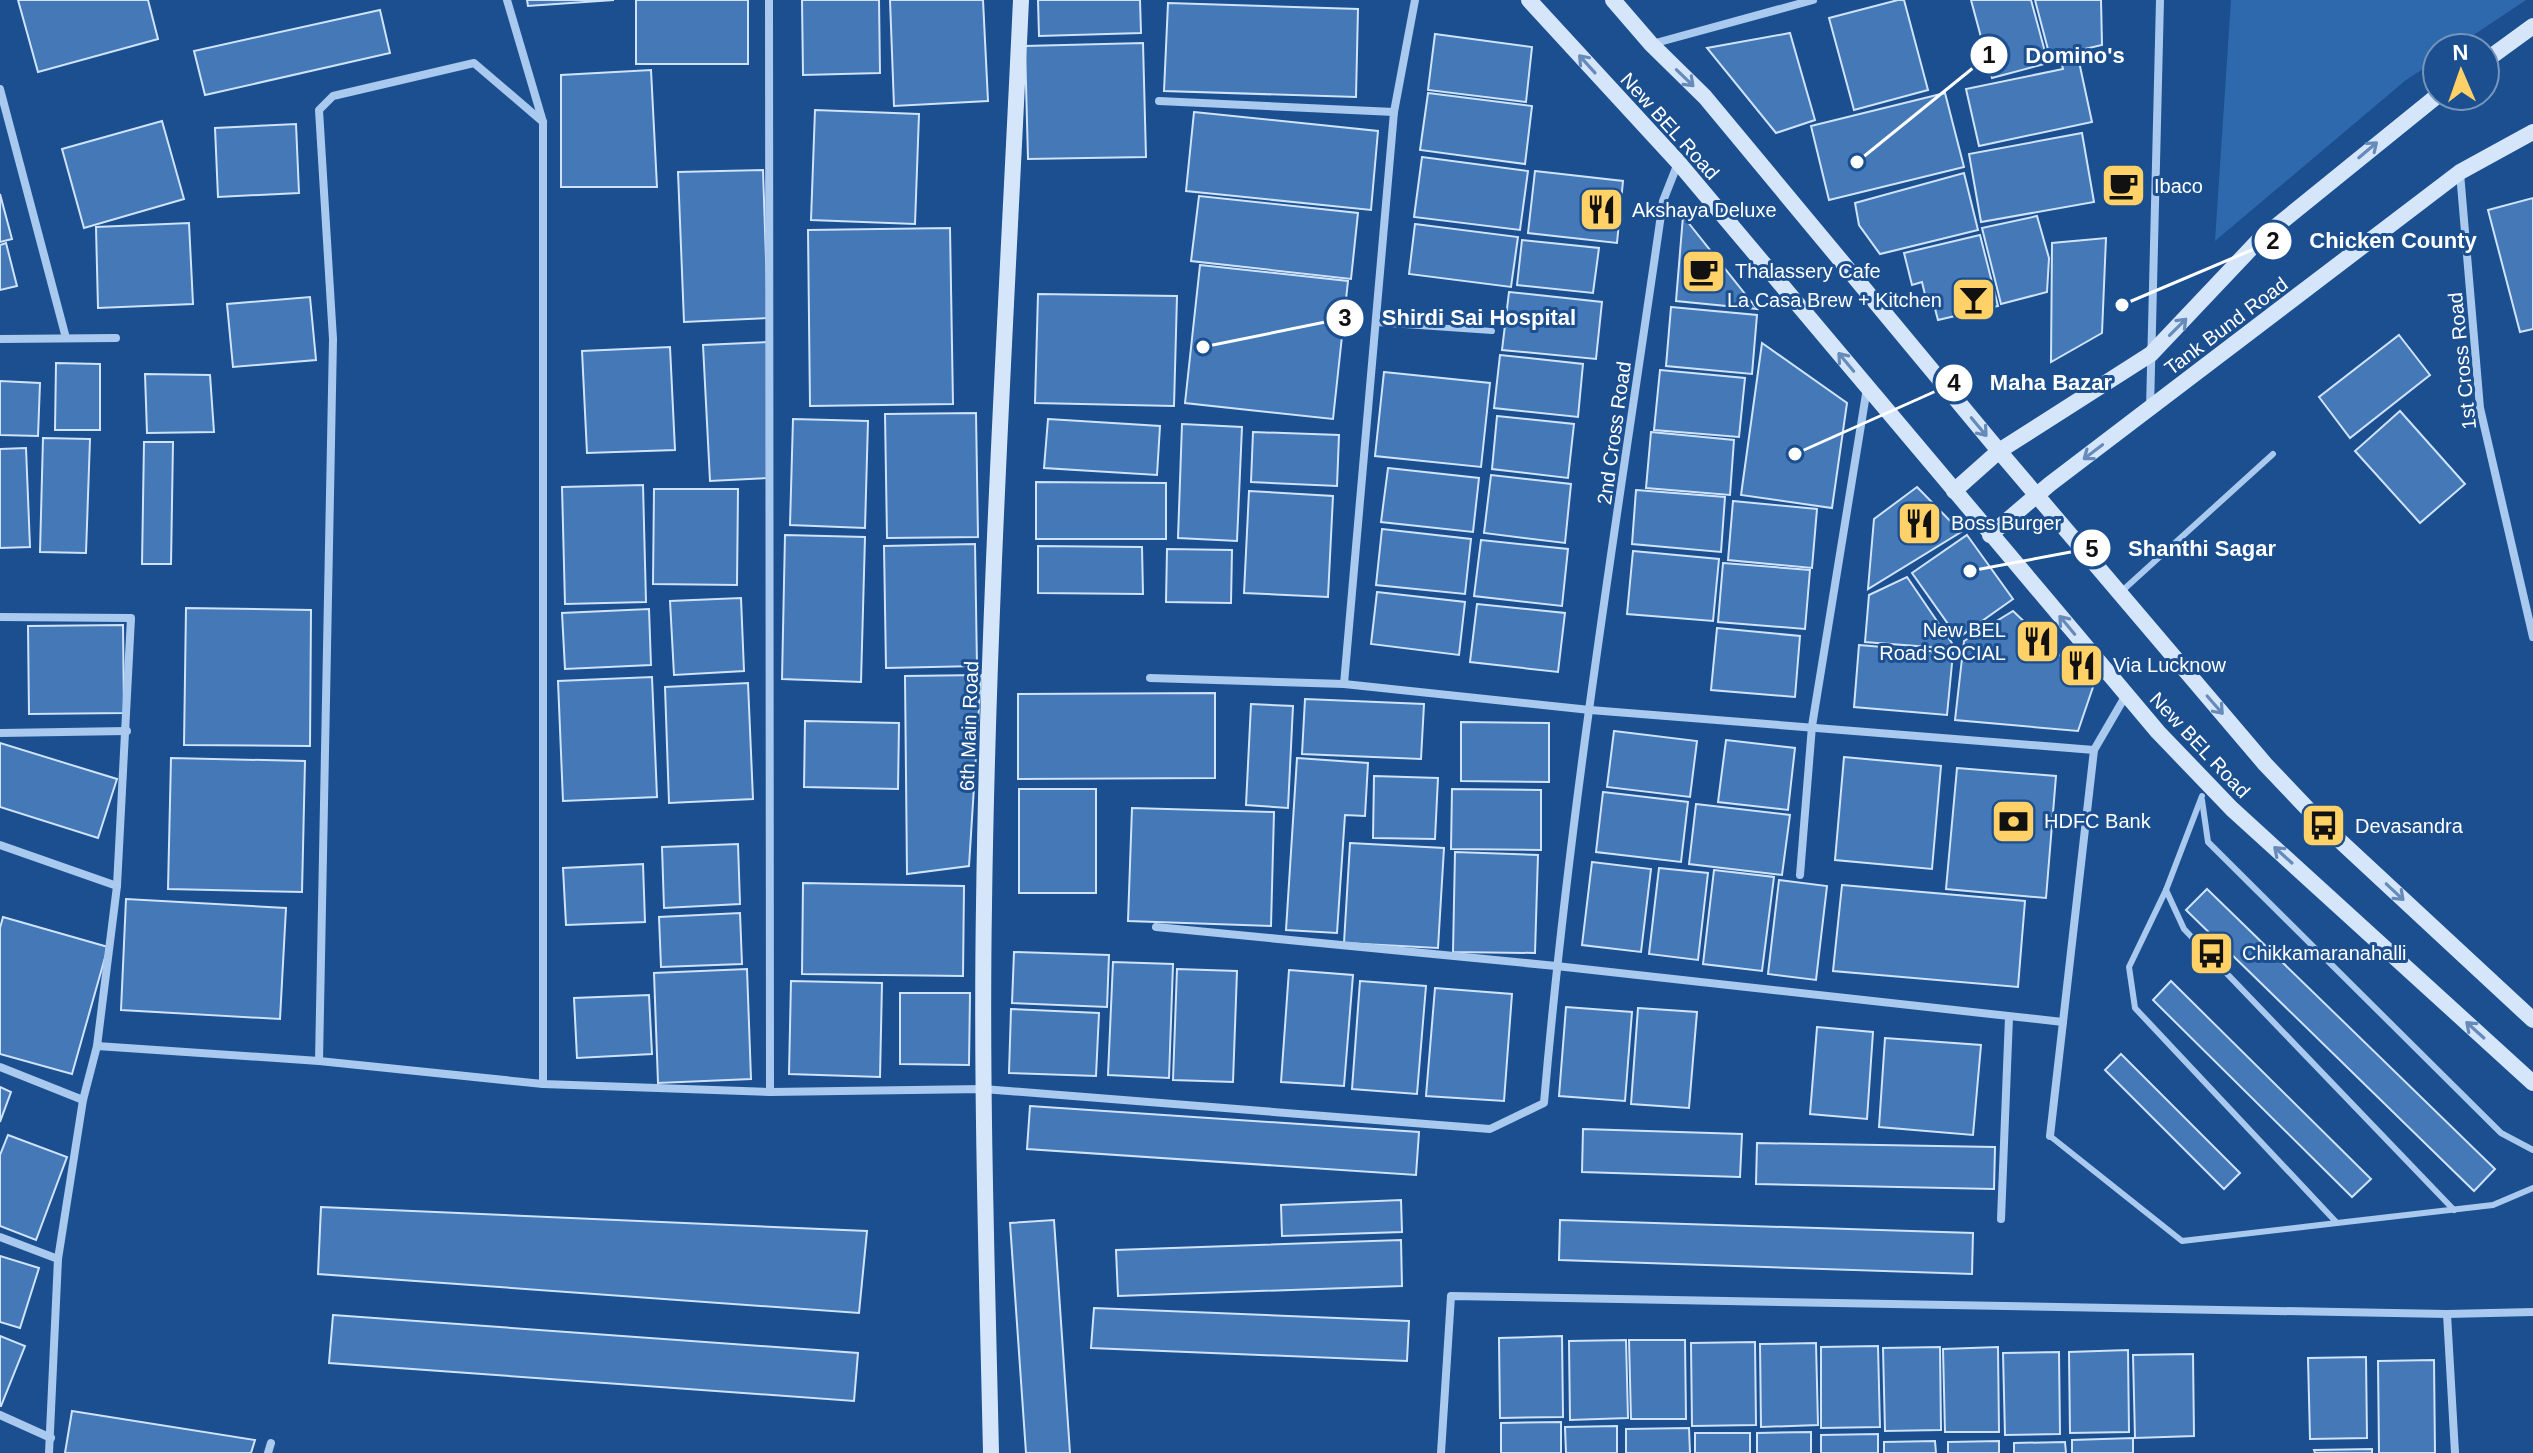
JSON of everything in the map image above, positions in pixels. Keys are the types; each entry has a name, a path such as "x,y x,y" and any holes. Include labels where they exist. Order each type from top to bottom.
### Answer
{"main road":[{"name":"6th Main Road","path":"991,1453 983,1089 984,906 990,674 1021,0"},
{"name":"New BEL Road","path":"1529,0 1678,162 2126,695 2202,778 2244,820 2533,1083"},
{"name":"New BEL Road","path":"1613,0 1651,44 1705,97 1999,451 2265,764 2324,826 2533,1020"},
{"path":"2501,49 2533,26"},
{"name":"Tank Bund Road","path":"1954,491 1999,451 2151,354 2258,241 2421,109"},
{"name":"Tank Bund Road","path":"1990,535 2460,172 2533,132"}],"street":[{"path":"507,0 543,122 543,1084"},
{"path":"769,0 770,1092"},
{"path":"1344,684 1394,112 1415,0"},
{"path":"1651,44 1813,0"},
{"path":"2150,409 2160,0"},
{"path":"319,1061 333,339 319,110 333,96 474,63 543,122"},
{"path":"0,89 66,338"},
{"path":"1159,101 1394,112"},
{"name":"2nd Cross Road","path":"983,1089 1490,1129 1544,1103 1556,966 1590,710 1663,201 1678,162"},
{"name":"1st Cross Road","path":"2460,172 2480,408 2529,603 2533,637"},
{"path":"0,339 116,338"},
{"path":"1800,875 1812,726 1867,387"},
{"path":"0,617 131,618 117,886 97,1046 83,1100 58,1259 49,1453"},
{"path":"1150,678 1344,684 1590,710 2094,750"},
{"path":"2050,1136 2094,750 2126,695"},
{"path":"0,733 127,731"},
{"path":"0,845 117,886"},
{"path":"1156,927 1556,966 2063,1022"},
{"path":"2001,1219 2009,1017"},
{"path":"97,1046 319,1061 543,1084 770,1092 983,1089"},
{"path":"0,1067 83,1100"},
{"path":"0,1237 58,1259"},
{"path":"1441,1453 1451,1296 2447,1314 2533,1312"},
{"path":"2447,1314 2455,1453"},
{"path":"0,1415 51,1438"}],"lane":[{"path":"1376,323 1492,331"},
{"path":"2119,593 2273,454"},
{"path":"2202,778 2208,842 2501,1133 2533,1150"},
{"path":"2202,796 2166,890 2129,967 2135,1008 2337,1223"},
{"path":"2166,890 2184,929 2454,1210"},
{"path":"2050,1136 2182,1241 2493,1205 2533,1188"}],"shaded area":[{"path":"2231,0 2526,0 2478,32 2421,32 2421,70 2215,241"}],"building":[{"path":"18,0 148,0 158,39 38,72"},
{"path":"527,0 614,0 528,6"},
{"path":"636,0 748,0 748,64 636,64"},
{"path":"802,0 879,0 880,73 803,75"},
{"path":"890,0 983,0 988,101 894,106"},
{"path":"1038,0 1140,0 1141,33 1039,36"},
{"path":"1904,0 1928,90 1854,110 1829,18"},
{"path":"1971,0 2031,0 2048,63 1992,78"},
{"path":"2035,0 2101,0 2102,45 2050,57"},
{"path":"1168,3 1358,9 1356,97 1164,91"},
{"path":"380,10 390,53 205,95 194,51"},
{"path":"1790,33 1815,120 1776,133 1707,48"},
{"path":"1435,34 1532,47 1526,102 1428,90"},
{"path":"1143,43 1146,157 1028,159 1025,46"},
{"path":"2078,57 2092,122 1979,146 1966,89 2063,69 2061,61"},
{"path":"651,70 657,187 561,187 561,75"},
{"path":"1428,93 1532,106 1525,164 1420,150"},
{"path":"1945,93 1964,167 1829,200 1811,126"},
{"path":"815,110 919,114 915,224 811,220"},
{"path":"1194,112 1378,131 1371,210 1186,191"},
{"path":"162,121 184,199 84,228 62,149"},
{"path":"296,124 299,193 218,197 215,128"},
{"path":"2082,133 2094,202 1981,222 1969,154"},
{"path":"1422,157 1528,171 1520,230 1414,217"},
{"path":"763,170 768,318 684,322 678,172"},
{"path":"1535,171 1623,181 1617,243 1528,233"},
{"path":"1964,173 1978,230 1880,254 1859,225 1855,203"},
{"path":"0,194 12,239 0,242"},
{"path":"1199,196 1358,213 1351,279 1191,261"},
{"path":"2533,198 2533,329 2520,332 2488,210"},
{"path":"1683,216 1757,309 1676,301"},
{"path":"2037,216 2049,258 2047,292 2001,304 1982,228"},
{"path":"189,223 193,304 98,308 96,227"},
{"path":"1415,224 1518,237 1511,287 1409,274"},
{"path":"950,228 953,404 810,406 808,230"},
{"path":"1980,235 1998,306 1938,320 1933,301 1927,303 1922,282 1912,285 1904,253"},
{"path":"2106,238 2102,333 2051,362 2052,243"},
{"path":"1522,240 1599,248 1593,293 1517,285"},
{"path":"6,243 17,286 0,290 0,245"},
{"path":"1200,265 1348,281 1333,419 1185,403"},
{"path":"1509,292 1602,302 1596,359 1502,350"},
{"path":"1038,294 1177,296 1174,406 1035,403"},
{"path":"310,297 316,360 233,367 227,304"},
{"path":"1671,307 1757,315 1752,374 1666,366"},
{"path":"2399,335 2430,375 2350,438 2319,397"},
{"path":"768,342 768,478 710,481 703,345"},
{"path":"1762,343 1847,403 1832,508 1741,495"},
{"path":"670,347 675,450 587,453 582,351"},
{"path":"1500,355 1583,364 1578,417 1494,408"},
{"path":"56,363 100,364 100,430 55,430"},
{"path":"1660,370 1745,378 1739,437 1654,430"},
{"path":"1384,372 1490,383 1481,467 1375,456"},
{"path":"145,374 210,375 214,432 147,433"},
{"path":"0,381 40,383 38,436 0,435"},
{"path":"2400,411 2465,484 2420,523 2355,451"},
{"path":"976,413 978,537 887,538 885,414"},
{"path":"1497,416 1574,424 1568,478 1492,469"},
{"path":"793,419 868,421 865,528 790,525"},
{"path":"1048,419 1160,426 1157,475 1044,468"},
{"path":"1182,424 1242,427 1237,541 1178,538"},
{"path":"1253,432 1339,435 1337,486 1251,482"},
{"path":"1651,432 1734,440 1730,495 1646,488"},
{"path":"43,438 90,439 86,553 40,552"},
{"path":"144,442 173,442 171,564 142,564"},
{"path":"26,448 30,547 0,548 0,449"},
{"path":"1388,468 1479,478 1473,532 1381,522"},
{"path":"1491,475 1571,484 1565,543 1484,533"},
{"path":"1036,482 1166,483 1166,539 1036,539"},
{"path":"643,485 646,602 565,604 562,487"},
{"path":"1917,487 1961,532 1868,589 1874,519"},
{"path":"654,489 738,489 737,585 653,584"},
{"path":"1636,490 1725,497 1721,552 1632,544"},
{"path":"1249,491 1333,496 1328,597 1244,593"},
{"path":"1733,501 1817,509 1812,568 1728,560"},
{"path":"1382,529 1471,539 1465,594 1376,585"},
{"path":"785,535 865,537 861,682 782,679"},
{"path":"1967,535 2013,599 1958,638 1912,573"},
{"path":"1481,540 1568,549 1562,606 1474,596"},
{"path":"975,544 977,666 886,668 884,546"},
{"path":"1038,546 1142,547 1143,594 1038,593"},
{"path":"1167,549 1232,550 1231,603 1166,602"},
{"path":"1633,551 1719,559 1713,621 1627,614"},
{"path":"1723,563 1810,570 1805,629 1718,622"},
{"path":"1907,577 1956,649 1865,642 1869,595"},
{"path":"1377,592 1465,602 1459,655 1371,644"},
{"path":"741,598 744,671 674,675 670,601"},
{"path":"1477,604 1565,613 1558,672 1470,662"},
{"path":"186,608 311,610 310,746 184,745"},
{"path":"649,609 651,665 565,669 562,613"},
{"path":"2013,611 2093,687 2078,731 1955,720 1964,641"},
{"path":"123,625 124,713 29,714 28,626"},
{"path":"1717,628 1800,636 1795,697 1711,690"},
{"path":"1859,645 1953,653 1947,715 1854,707"},
{"path":"981,675 969,866 907,874 905,676"},
{"path":"652,677 657,797 563,801 558,681"},
{"path":"748,683 753,799 669,803 665,687"},
{"path":"1215,693 1215,778 1018,779 1018,694"},
{"path":"1305,699 1424,704 1421,759 1302,754"},
{"path":"1251,704 1293,706 1288,808 1246,805"},
{"path":"805,721 899,723 898,789 804,787"},
{"path":"1461,722 1549,723 1549,782 1461,781"},
{"path":"1614,731 1697,741 1690,797 1607,787"},
{"path":"1726,740 1795,748 1788,810 1718,802"},
{"path":"0,743 117,779 98,838 0,807"},
{"path":"1844,757 1941,766 1932,869 1835,860"},
{"path":"171,758 305,761 302,892 168,889"},
{"path":"1297,758 1368,763 1365,816 1345,815 1337,933 1286,930"},
{"path":"1957,768 2056,776 2046,898 1946,889"},
{"path":"1374,776 1438,778 1435,839 1373,838"},
{"path":"1019,789 1096,789 1096,893 1019,893"},
{"path":"1452,789 1541,790 1541,850 1451,849"},
{"path":"1603,792 1688,802 1681,862 1596,852"},
{"path":"1696,804 1790,815 1782,875 1689,864"},
{"path":"1132,808 1274,812 1271,926 1128,921"},
{"path":"1350,843 1444,848 1438,948 1344,943"},
{"path":"738,844 740,904 664,908 662,847"},
{"path":"1455,852 1538,855 1535,953 1453,952"},
{"path":"1592,862 1651,869 1641,952 1582,945"},
{"path":"643,864 645,922 566,925 563,868"},
{"path":"1659,868 1708,873 1698,960 1649,954"},
{"path":"1714,870 1774,877 1762,971 1703,964"},
{"path":"1779,880 1827,886 1816,980 1768,974"},
{"path":"803,883 964,886 963,976 802,974"},
{"path":"1842,885 2025,901 2018,987 1833,971"},
{"path":"2207,889 2495,1169 2474,1191 2186,910"},
{"path":"126,899 286,908 280,1019 121,1010"},
{"path":"740,913 742,964 661,967 659,917"},
{"path":"3,917 108,947 72,1074 0,1054 0,928"},
{"path":"1014,952 1109,955 1107,1007 1012,1003"},
{"path":"1113,962 1173,964 1169,1078 1108,1075"},
{"path":"747,969 751,1079 658,1083 654,973"},
{"path":"1177,969 1237,971 1233,1082 1173,1080"},
{"path":"1289,970 1353,975 1344,1086 1281,1082"},
{"path":"791,981 882,983 880,1077 789,1074"},
{"path":"1360,981 1426,986 1417,1094 1352,1089"},
{"path":"2171,981 2371,1179 2352,1197 2153,1000"},
{"path":"1435,988 1512,994 1504,1101 1426,1096"},
{"path":"900,993 970,993 969,1065 900,1064"},
{"path":"649,995 652,1054 577,1058 574,998"},
{"path":"1566,1007 1632,1012 1625,1101 1559,1096"},
{"path":"1638,1008 1697,1012 1689,1108 1631,1104"},
{"path":"1011,1009 1099,1013 1096,1076 1009,1073"},
{"path":"1817,1027 1873,1032 1867,1119 1810,1114"},
{"path":"1885,1038 1981,1045 1973,1135 1879,1127"},
{"path":"2121,1054 2240,1173 2224,1189 2105,1070"},
{"path":"0,1087 11,1092 0,1122"},
{"path":"1030,1106 1419,1132 1416,1175 1027,1149"},
{"path":"1583,1129 1742,1134 1740,1177 1582,1172"},
{"path":"8,1135 67,1157 36,1240 0,1226 0,1155"},
{"path":"1757,1143 1995,1147 1994,1189 1756,1184"},
{"path":"1401,1200 1402,1232 1282,1236 1281,1205"},
{"path":"321,1207 867,1231 859,1313 318,1274"},
{"path":"1054,1220 1070,1453 1026,1453 1010,1223"},
{"path":"1560,1220 1973,1233 1972,1274 1559,1260"},
{"path":"1401,1240 1402,1286 1118,1296 1116,1250"},
{"path":"0,1256 39,1268 20,1328 0,1322"},
{"path":"1094,1308 1409,1321 1407,1361 1091,1348"},
{"path":"333,1315 858,1353 854,1401 329,1363"},
{"path":"0,1336 25,1346 1,1406 0,1406"},
{"path":"1562,1336 1563,1417 1500,1418 1499,1338"},
{"path":"1626,1340 1628,1418 1570,1420 1569,1341"},
{"path":"1629,1340 1685,1340 1686,1419 1631,1419"},
{"path":"1755,1342 1756,1425 1692,1426 1691,1343"},
{"path":"1816,1343 1818,1425 1761,1427 1760,1344"},
{"path":"1878,1346 1880,1427 1821,1428 1821,1347"},
{"path":"1940,1347 1941,1430 1885,1431 1883,1348"},
{"path":"1998,1347 1999,1432 1945,1432 1943,1349"},
{"path":"2128,1350 2129,1432 2070,1433 2069,1352"},
{"path":"2059,1352 2060,1434 2005,1435 2003,1353"},
{"path":"2193,1354 2194,1436 2135,1438 2133,1355"},
{"path":"2366,1357 2367,1438 2310,1439 2308,1358"},
{"path":"2434,1360 2435,1453 2379,1453 2378,1361"},
{"path":"72,1411 255,1440 251,1453 65,1453"},
{"path":"1561,1422 1561,1453 1501,1453 1501,1423"},
{"path":"1617,1426 1617,1453 1566,1453 1565,1427"},
{"path":"1689,1428 1690,1453 1626,1453 1626,1429"},
{"path":"1811,1432 1811,1453 1757,1453 1757,1433"},
{"path":"1695,1433 1750,1433 1750,1453 1695,1453"},
{"path":"1878,1434 1878,1453 1821,1453 1821,1435"},
{"path":"2133,1438 2133,1453 2072,1453 2072,1440"},
{"path":"1935,1441 1936,1453 1884,1453 1884,1442"},
{"path":"1999,1441 1999,1453 1948,1453 1948,1442"},
{"path":"2065,1442 2066,1453 2014,1453 2014,1443"},
{"path":"2372,1449 2372,1453 2315,1453 2314,1450"}],"place":[{"name":"Domino's","path":"1857,162"},
{"name":"Ibaco","path":"2123,186"},
{"name":"Akshaya Deluxe","path":"1601,210"},
{"name":"Thalassery Cafe","path":"1704,271"},
{"name":"La Casa Brew + Kitchen","path":"1973,300"},
{"name":"Chicken County","path":"2122,305"},
{"name":"Shirdi Sai Hospital","path":"1203,347"},
{"name":"Maha Bazar","path":"1795,454"},
{"name":"Boss Burger","path":"1920,523"},
{"name":"Shanthi Sagar","path":"1970,571"},
{"name":"New BEL Road SOCIAL","path":"2037,641"},
{"name":"Via Lucknow","path":"2082,665"},
{"name":"HDFC Bank","path":"2013,821"},
{"name":"Devasandra","path":"2324,826"},
{"name":"Chikkamaranahalli","path":"2211,953"}]}
